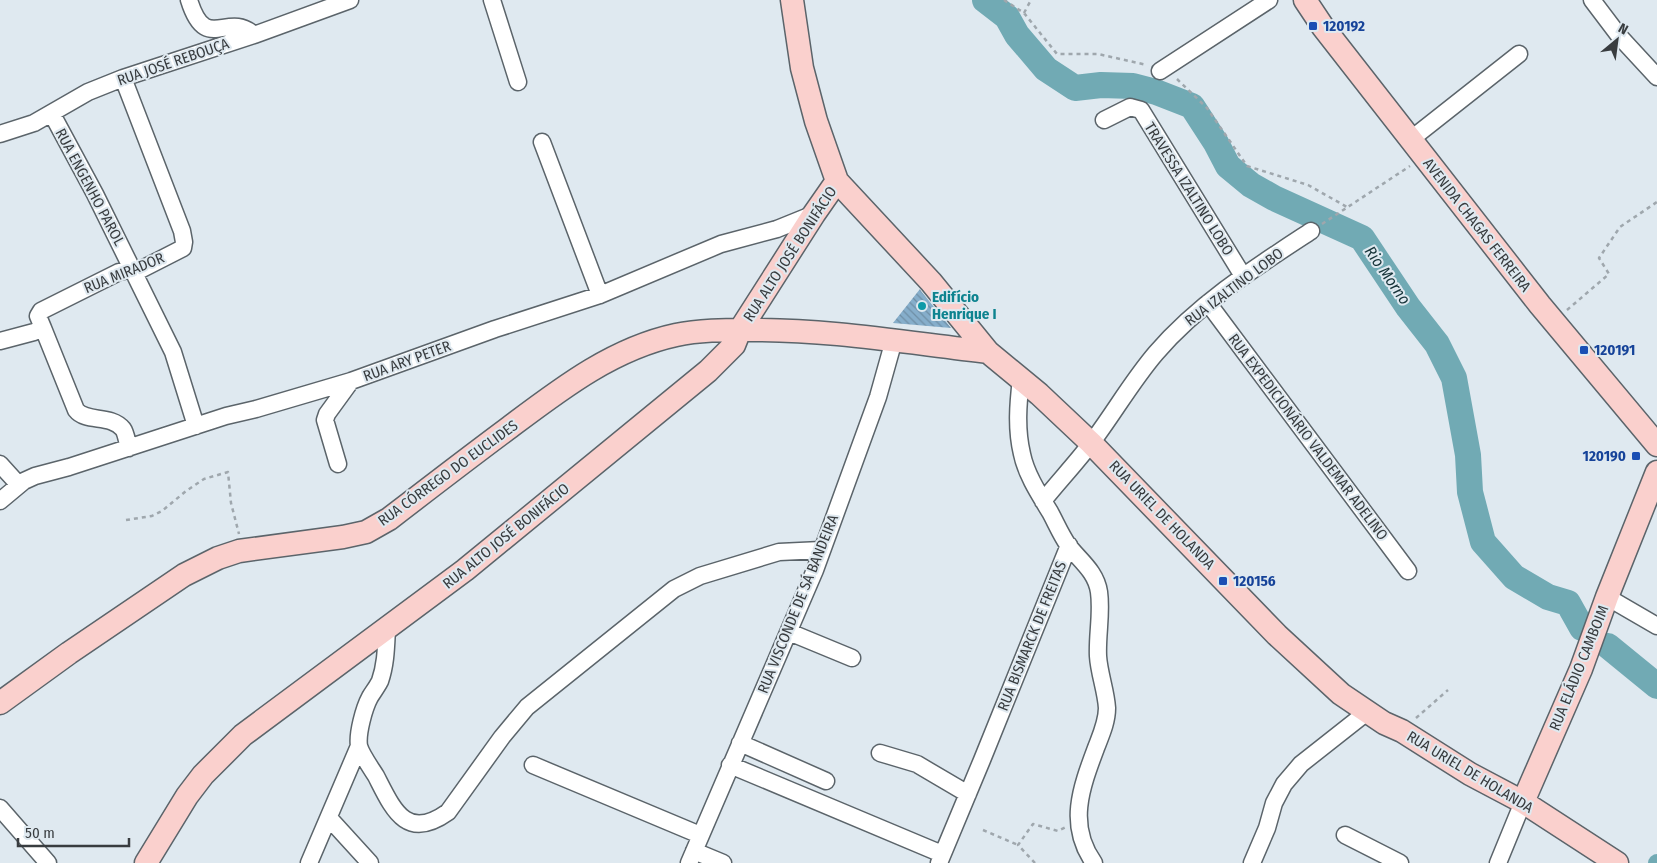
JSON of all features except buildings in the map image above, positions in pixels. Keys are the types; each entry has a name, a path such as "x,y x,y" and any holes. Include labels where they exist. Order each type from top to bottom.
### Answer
{"main road":[{"path":"792,0 802,68 816,121 837,181"},
{"name":"AVENIDA CHAGAS FERREIRA","path":"1305,0 1323,27 1417,149 1554,321 1657,445"},
{"name":"RUA ALTO JOSÉ BONIFÁCIO","path":"146,863 187,796 203,775 251,729 465,570 689,387 734,345 740,330 837,181"},
{"name":"RUA URIEL DE HOLANDA","path":"837,181 931,282 988,352 1021,379 1091,443 1284,641 1341,694 1366,712 1402,731 1470,774 1523,802 1617,863"},
{"path":"740,330 786,329 988,352"},
{"name":"RUA CÓRREGO DO EUCLIDES","path":"0,703 69,653 184,575 218,558 243,550 343,537 366,532 389,519 544,402 603,361 640,346 676,335 710,330 740,330"},
{"name":"RUA ELÁDIO CAMBOIM","path":"1523,802 1574,684 1657,472"}],"street":[{"path":"189,0 196,19 202,26 215,29 239,26 254,35"},
{"name":"RUA JOSÉ REBOUÇA","path":"0,134 34,124 88,92 123,78 254,35 350,0"},
{"path":"492,0 518,82"},
{"path":"1160,71 1269,0"},
{"path":"1592,0 1620,37 1657,77"},
{"path":"1417,149 1519,54"},
{"name":"RUA MIRADOR","path":"43,328 38,316 41,311 119,272 128,270 134,272 182,249 184,242 182,231 123,78"},
{"name":"TRAVESSA IZALTINO LOBO","path":"1104,120 1130,107 1141,110 1243,276"},
{"name":"RUA ENGENHO PAROL","path":"52,114 95,194 173,352 196,426"},
{"path":"542,142 600,295"},
{"name":"RUA ARY PETER","path":"0,501 35,476 69,467 226,416 351,381 495,329 600,295 721,244 777,228 814,214"},
{"name":"RUA IZALTINO LOBO","path":"1043,501 1091,443 1135,379 1179,329 1208,303 1243,276 1311,231"},
{"name":"RUA EXPEDICIONÁRIO VALDEMAR ADELINO","path":"1208,303 1408,571"},
{"path":"0,341 43,328 76,410 83,416 110,421 121,427 124,430 129,448"},
{"name":"RUA VISCONDE DE SÁ BANDEIRA","path":"691,857 815,570 878,397 894,340"},
{"name":"RUA BISMARCK DE FREITAS","path":"940,859 1068,545 1030,476 1022,456 1018,412 1021,379"},
{"path":"338,464 325,420 327,414 351,381"},
{"path":"0,464 20,485"},
{"path":"1068,545 1086,564 1096,580 1099,592 1098,656 1106,708 1104,727 1083,782 1079,802 1081,841 1085,851 1094,863"},
{"path":"359,746 392,808 402,818 413,823 437,820 448,812 502,737 527,707 674,589 700,576 780,552 821,550"},
{"path":"1607,597 1657,626"},
{"path":"309,863 359,746 362,718 369,698 379,683 383,670 387,628"},
{"path":"789,632 852,658"},
{"path":"1252,863 1267,828 1274,803 1284,784 1301,764 1366,712"},
{"path":"740,743 826,782"},
{"path":"880,753 918,764 968,794"},
{"path":"533,765 700,835"},
{"path":"730,766 940,859"},
{"name":"RUA ELÁDIO CAMBOIM","path":"1498,863 1523,802"},
{"path":"0,808 48,863"},
{"path":"329,818 370,863"},
{"path":"1345,834 1400,863"},
{"path":"691,857 723,863"}],"path":[{"path":"1004,0 1024,13 1057,54 1098,54 1148,66 1177,79 1207,108 1247,166 1308,186 1347,208"},
{"path":"1024,13 1031,0"},
{"path":"1311,231 1347,208 1417,149"},
{"path":"1554,321 1609,274 1600,258 1620,227 1657,202"},
{"path":"126,520 152,516 162,511 204,479 228,472 231,503 243,550"},
{"path":"1402,731 1448,690"},
{"path":"1018,845 1033,824 1058,830 1079,822"},
{"path":"983,830 1018,845 1035,863"}],"waterway":[{"name":"Rio Morno","path":"985,0 1007,17 1017,35 1046,69 1075,88 1101,85 1133,86 1156,92 1192,106 1216,143 1228,166 1251,185 1274,198 1362,238 1408,307 1437,344 1454,378 1468,455 1470,492 1483,542 1514,577 1548,597 1568,603 1582,628"},
{"name":"Rio Morno","path":"1608,646 1657,686"}],"place":[{"name":"120192","path":"1313,26"},
{"name":"Edifício Henrique I","path":"922,306"},
{"name":"120191","path":"1584,350"},
{"name":"120190","path":"1636,456"},
{"name":"120156","path":"1223,581"}]}
